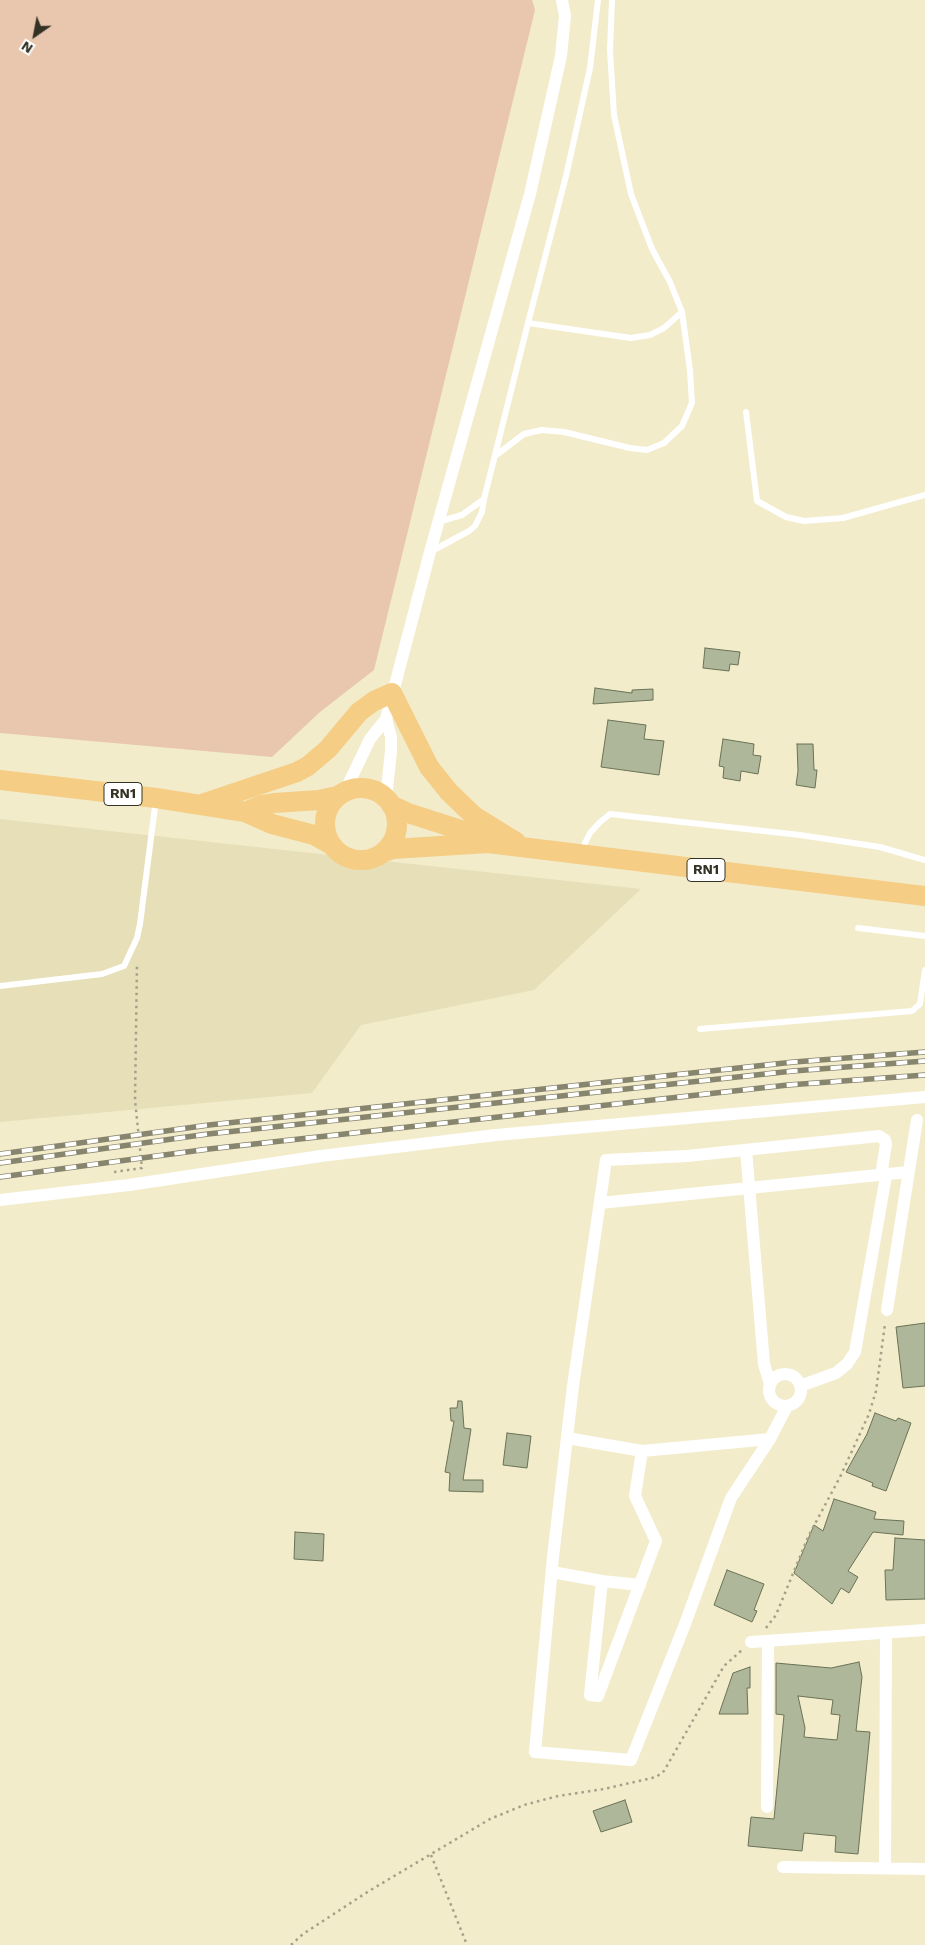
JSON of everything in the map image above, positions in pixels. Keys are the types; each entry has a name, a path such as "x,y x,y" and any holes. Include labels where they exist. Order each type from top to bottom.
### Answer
{"main road":[{"path":"199,805 297,772 308,766 328,750 362,709 392,693 430,767 449,792 474,816 527,848"},
{"name":"RN1","path":"0,780 156,798 245,812 272,824 314,835 330,844"},
{"path":"353,788 371,789 389,801 395,812 397,830 384,852 368,860 350,859 335,850 330,844 326,836 324,818 327,810 341,793 353,788"},
{"name":"RN1","path":"245,812 274,802 319,800 341,793"},
{"name":"RN1","path":"389,801 408,812 467,832 488,843"},
{"name":"RN1","path":"384,852 393,849 488,843 925,896"}],"street":[{"path":"389,801 391,737 386,719 438,522 530,194 561,56 564,16 562,0"},
{"path":"341,793 353,777 376,729 386,719"},
{"path":"0,1200 129,1185 321,1156 496,1135 925,1097"},
{"path":"887,1310 918,1120"},
{"path":"787,1406 770,1439 731,1498 685,1624 631,1760 535,1752 567,1438 606,1160 687,1156 878,1136 882,1138 886,1144 883,1176 855,1352 847,1364 836,1373 800,1386"},
{"path":"746,1150 764,1364 770,1384 769,1395 776,1404 787,1406 797,1402 800,1397 798,1381 788,1375 778,1376 770,1384"},
{"path":"600,1203 908,1172"},
{"path":"567,1438 642,1451 770,1439"},
{"path":"602,1581 590,1695 598,1696 656,1541 635,1496 642,1451"},
{"path":"552,1572 602,1581 640,1585"},
{"path":"751,1642 925,1630"},
{"path":"885,1868 886,1633"},
{"path":"767,1807 768,1641"},
{"path":"783,1867 925,1869"}],"lane":[{"path":"430,552 469,531 475,526 482,512 568,167 590,68 598,0"},
{"path":"495,456 524,434 542,430 564,432 630,448 647,450 664,443 682,426 692,402 690,370 682,312 670,282 652,248 631,194 614,115 610,50 612,0"},
{"path":"528,323 631,338 650,334 664,328 682,312"},
{"path":"746,412 757,501 786,517 804,521 843,518 925,495"},
{"path":"438,522 462,515 484,499"},
{"path":"0,986 102,974 124,966 138,938 156,798"},
{"path":"580,854 590,833 599,822 610,814 809,836 880,847 925,860"},
{"path":"858,928 925,936"},
{"path":"700,1029 912,1011 920,1004 925,970"}],"path":[{"path":"137,969 135,1100 142,1168"},
{"path":"430,1855 467,1945"}],"shaded area":[{"path":"0,0 532,0 535,10 374,670 320,712 272,757 0,733"},
{"path":"0,819 641,889 534,990 361,1025 312,1093 0,1122"}],"building":[{"path":"705,648 740,652 738,665 730,664 729,671 703,668"},
{"path":"595,688 632,693 632,690 653,689 653,700 593,704"},
{"path":"608,720 646,725 644,739 664,741 659,775 601,767"},
{"path":"723,739 754,744 753,755 761,756 758,774 741,771 740,781 723,778 724,767 719,766"},
{"path":"797,744 813,744 814,770 817,770 815,788 796,785 798,771"},
{"path":"925,1323 925,1386 903,1388 896,1327"},
{"path":"458,1401 462,1401 464,1428 471,1429 463,1480 483,1480 483,1492 449,1491 450,1473 445,1472 454,1421 451,1421 450,1408 457,1408"},
{"path":"875,1413 896,1421 898,1418 911,1423 886,1491 872,1486 873,1483 846,1472 867,1434"},
{"path":"507,1433 531,1436 527,1468 503,1465"},
{"path":"834,1499 876,1512 874,1519 904,1521 903,1535 873,1532 848,1571 858,1577 849,1593 841,1588 832,1604 794,1573 814,1525 823,1531"},
{"path":"295,1532 324,1534 323,1561 294,1559"},
{"path":"895,1538 925,1540 925,1599 886,1600 885,1570 893,1570"},
{"path":"727,1570 764,1584 754,1610 757,1611 752,1622 714,1605"},
{"path":"859,1662 862,1677 856,1731 870,1732 858,1854 835,1852 836,1836 804,1833 802,1851 748,1846 751,1817 774,1819 784,1715 776,1714 776,1663 831,1668","holes":["798,1696 833,1700 831,1714 840,1715 837,1740 804,1737 805,1728"]},
{"path":"750,1667 750,1688 747,1688 748,1714 719,1714 733,1673"},
{"path":"625,1800 632,1822 601,1832 593,1811"}],"railway":[{"path":"0,1154 209,1125 794,1062 925,1052"},
{"path":"0,1163 208,1134 793,1071 925,1061"},
{"path":"0,1177 209,1149 788,1085 925,1075"}]}
